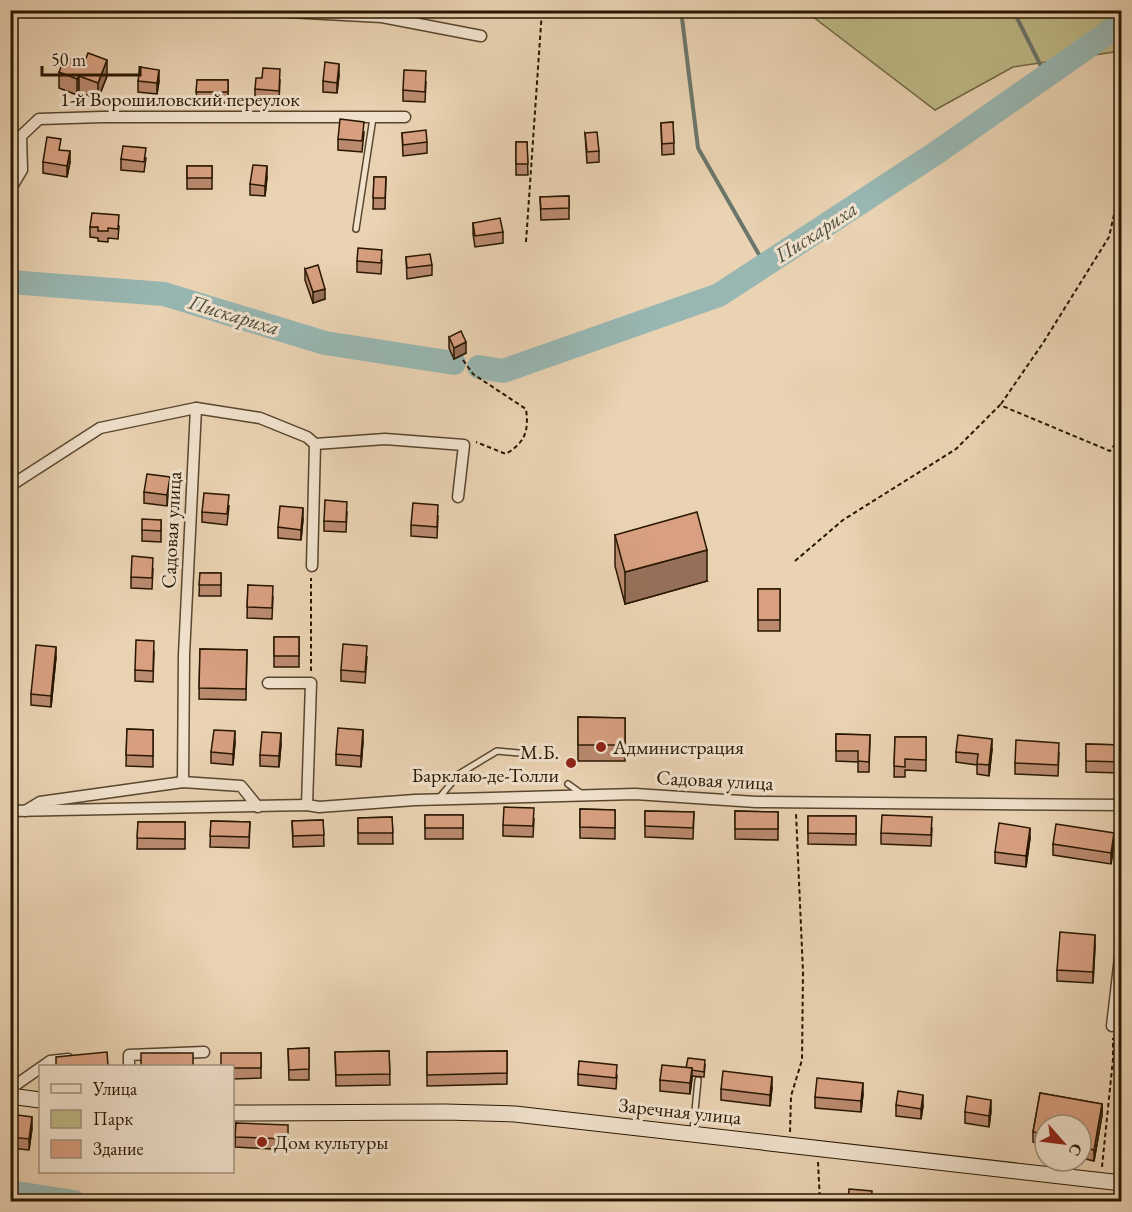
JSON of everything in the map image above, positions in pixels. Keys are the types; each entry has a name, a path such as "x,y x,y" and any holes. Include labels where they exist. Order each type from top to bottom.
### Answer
{"street":[{"path":"250,10 382,17 481,36"},
{"name":"1-й Ворошиловский переулок","path":"10,190 22,170 21,136 39,119 405,117"},
{"path":"10,486 100,428 196,408 260,418 307,437 315,444 385,439 464,445 458,497"},
{"name":"Садовая улица","path":"183,782 184,655 196,408"},
{"path":"312,566 315,444"},
{"path":"268,683 311,683 307,805"},
{"path":"24,811 40,802 183,782 241,786 258,807"},
{"name":"Садовая улица","path":"10,811 307,805 319,807 438,800 635,794 756,802 1122,805"},
{"path":"1112,1026 1122,940"},
{"path":"129,1065 129,1055 204,1052"},
{"path":"45,1065 50,1061 79,1058"},
{"path":"10,1089 39,1069"},
{"path":"10,1096 39,1100"},
{"name":"Заречная улица","path":"234,1113 514,1114 1122,1183"}],"lane":[{"path":"356,229 373,116"},
{"path":"438,800 459,774 497,751 530,754"},
{"path":"568,784 583,795"},
{"path":"693,1133 698,1080"}],"path":[{"path":"526,242 542,10"},
{"path":"795,561 843,520 956,449 1000,405 1043,344 1109,237 1122,179"},
{"path":"463,360 473,374 526,409 528,423 520,446 506,454 477,442 464,445"},
{"path":"1000,405 1110,451 1122,435"},
{"path":"311,683 312,566"},
{"path":"789,1144 791,1096 802,1060 803,972 795,801"},
{"path":"1100,1180 1113,1059 1112,1026"},
{"path":"817,1147 820,1202"}],"green space":[{"path":"812,10 1121,11 1121,51 1013,67 935,110 808,13"}],"building":[{"path":"88,53 107,60 98,83 79,76 77,79 59,72 65,57 84,64"},
{"path":"325,62 339,64 337,83 323,81"},
{"path":"140,67 159,70 157,83 138,81"},
{"path":"263,68 280,69 279,91 255,89 256,78 262,78"},
{"path":"404,70 426,71 425,92 403,90"},
{"path":"197,80 228,80 228,92 196,92"},
{"path":"340,119 364,122 362,141 338,139"},
{"path":"673,122 674,143 662,144 661,123"},
{"path":"426,130 427,142 403,145 402,133"},
{"path":"597,132 599,151 587,152 585,133"},
{"path":"47,137 61,139 59,150 70,151 67,166 43,162"},
{"path":"516,142 527,142 528,164 516,164"},
{"path":"123,146 146,148 144,162 121,159"},
{"path":"253,165 267,166 265,186 250,184"},
{"path":"187,166 212,166 212,178 187,178"},
{"path":"374,177 386,177 385,198 373,198"},
{"path":"569,196 569,208 541,209 540,197"},
{"path":"92,213 119,215 118,229 108,228 108,231 98,231 98,227 90,227"},
{"path":"500,218 503,232 475,236 473,223"},
{"path":"358,248 382,250 381,263 357,261"},
{"path":"430,254 432,265 407,268 406,257"},
{"path":"318,265 325,289 313,292 305,269"},
{"path":"461,331 466,342 454,348 449,337"},
{"path":"147,474 170,477 167,495 144,492"},
{"path":"204,493 229,495 227,514 202,512"},
{"path":"325,500 347,502 346,522 324,521"},
{"path":"413,503 438,505 437,527 411,525"},
{"path":"280,506 303,508 301,530 278,527"},
{"path":"697,512 707,550 625,572 615,535"},
{"path":"142,519 161,520 161,531 142,530"},
{"path":"132,556 153,558 152,578 131,577"},
{"path":"200,573 221,573 221,585 199,585"},
{"path":"248,585 273,586 272,608 247,607"},
{"path":"758,589 780,589 780,620 758,620"},
{"path":"274,637 299,637 299,656 274,656"},
{"path":"136,640 154,641 153,671 135,670"},
{"path":"343,644 367,646 365,672 341,670"},
{"path":"36,645 56,647 51,696 31,694"},
{"path":"200,649 247,650 246,689 199,688"},
{"path":"578,717 625,718 625,745 578,745"},
{"path":"338,728 363,730 361,756 336,754"},
{"path":"127,729 153,730 153,756 126,755"},
{"path":"214,730 235,731 233,754 211,752"},
{"path":"262,732 281,733 279,756 260,755"},
{"path":"836,734 870,735 869,762 858,761 858,751 836,751"},
{"path":"958,735 992,739 989,765 977,764 978,754 956,752"},
{"path":"895,737 926,737 926,760 905,759 905,767 894,766"},
{"path":"1016,740 1059,743 1058,765 1015,763"},
{"path":"1086,744 1122,745 1122,762 1086,761"},
{"path":"504,807 534,808 533,826 503,825"},
{"path":"580,809 615,810 615,828 580,827"},
{"path":"645,811 694,812 693,828 645,826"},
{"path":"735,811 778,812 778,829 735,829"},
{"path":"425,815 463,815 463,828 425,828"},
{"path":"882,815 932,817 931,835 881,833"},
{"path":"808,816 856,816 856,834 808,833"},
{"path":"392,817 393,833 358,833 358,818"},
{"path":"323,820 324,835 293,836 292,821"},
{"path":"211,821 250,822 249,837 210,836"},
{"path":"138,822 185,822 185,839 137,838"},
{"path":"999,823 1030,828 1026,856 995,852"},
{"path":"1056,824 1114,833 1111,853 1053,844"},
{"path":"1060,932 1095,935 1093,972 1057,970"},
{"path":"309,1048 309,1069 289,1070 288,1049"},
{"path":"389,1051 390,1074 336,1075 335,1052"},
{"path":"507,1051 507,1073 427,1075 427,1052"},
{"path":"107,1052 108,1065 56,1065 56,1057"},
{"path":"141,1053 193,1053 193,1065 141,1065"},
{"path":"221,1053 261,1053 261,1068 234,1068 234,1065 221,1065"},
{"path":"688,1058 705,1060 704,1072 686,1068"},
{"path":"579,1061 617,1065 616,1078 578,1074"},
{"path":"662,1065 692,1068 690,1083 660,1080"},
{"path":"723,1071 772,1077 770,1095 721,1089"},
{"path":"817,1078 863,1083 861,1101 815,1097"},
{"path":"898,1091 923,1095 921,1109 896,1105"},
{"path":"1040,1093 1102,1104 1094,1150 1093,1113 1036,1113"},
{"path":"967,1096 991,1100 989,1116 965,1112"},
{"path":"10,1114 32,1117 29,1139 10,1137"},
{"path":"236,1123 288,1125 288,1139 235,1137"},
{"path":"849,1189 872,1191 871,1202 848,1202"}],"waterway":[{"path":"681,10 698,148 765,265"},
{"path":"1013,10 1046,76"},
{"name":"Пискариха","path":"479,367 503,371 719,295 936,153 1122,23"},
{"name":"Пискариха","path":"10,282 164,294 325,343 454,363"},
{"path":"10,1192 74,1202"}],"place":[{"name":"Администрация","path":"601,747"},
{"name":"М.Б. Барклаю-де-Толли","path":"571,763"},
{"name":"Дом культуры","path":"262,1142"}]}
